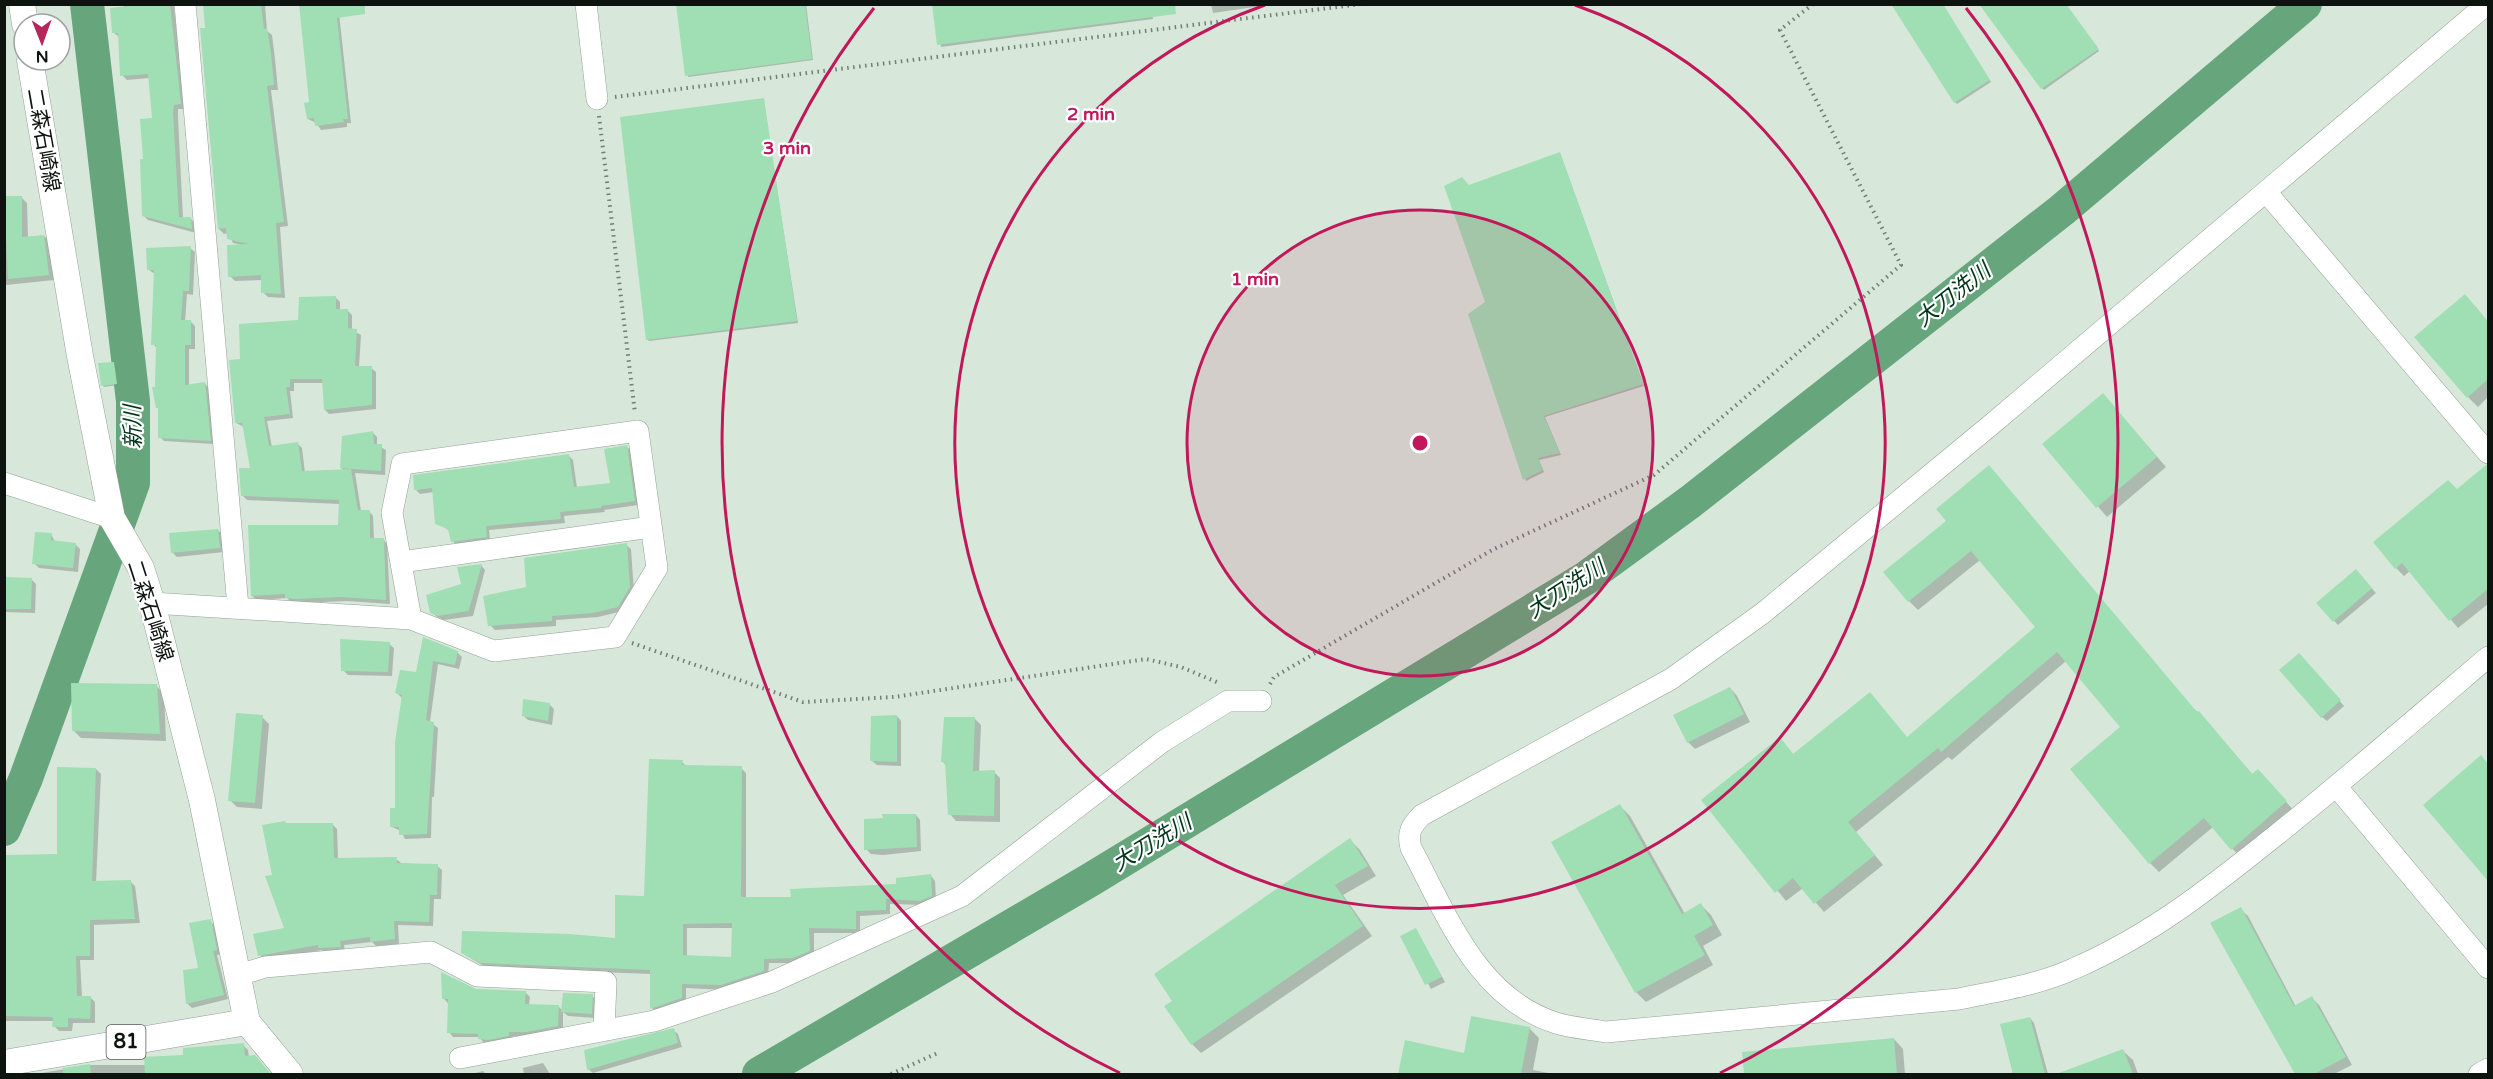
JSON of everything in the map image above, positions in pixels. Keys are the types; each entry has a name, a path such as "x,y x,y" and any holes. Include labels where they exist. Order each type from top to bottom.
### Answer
{"main road":[{"name":"二森石崎線","path":"32,72 80,356 112,518 141,568 152,603 202,800 247,1022"},
{"name":"81","path":"4,1063 247,1022"},
{"path":"247,1022 290,1074"}],"street":[{"path":"185,4 238,607"},
{"path":"586,4 597,99"},
{"path":"2487,4 2267,193 1762,613 1671,679 1422,815 1413,824 1408,837 1411,848 1471,961 1492,984 1529,1012 1557,1024 1606,1032 1959,999 2013,988 2072,970 2128,943 2189,905 2336,786 2488,657"},
{"path":"2267,193 2488,453"},
{"path":"152,603 411,619 494,651 615,637 657,568 638,431 402,464 392,513 411,619"},
{"path":"4,483 112,518"},
{"path":"400,562 651,527"},
{"path":"460,1058 654,1021 772,982 962,896 1162,742 1228,701 1262,701"},
{"path":"2336,786 2488,969"},
{"path":"236,976 265,968 431,952 477,976 606,982 604,1030"},
{"path":"2479,1074 2488,1069"}],"path":[{"path":"638,431 597,99 1362,4"},
{"path":"1262,701 1274,677 1484,555 1654,475 1901,266 1780,30 1813,4"},
{"path":"615,637 803,702 894,697 1146,659 1181,667 1221,684"},
{"path":"891,1074 940,1052"}],"building":[{"path":"170,4 181,104 174,105 173,112 179,217 191,217 192,229 142,216 140,159 143,159 140,119 152,118 148,74 120,76 118,33 112,33 110,8"},
{"path":"203,4 261,4 264,29 267,28 271,53 274,85 267,86 284,222 276,223 281,294 261,293 261,275 228,277 227,245 248,244 227,239 226,228 218,229 200,28 205,28"},
{"path":"299,4 365,4 365,14 337,18 348,119 343,119 344,122 315,126 314,118 307,119 304,103 309,102"},
{"path":"676,4 805,4 812,59 685,76"},
{"path":"932,4 1175,4 1176,14 937,45"},
{"path":"1891,4 1943,4 1990,80 1954,103"},
{"path":"1979,4 2066,4 2099,49 2041,89"},
{"path":"764,98 797,321 646,340 620,117"},
{"path":"1560,152 1643,384 1544,416 1560,453 1538,458 1543,470 1523,480 1468,314 1485,302 1444,186 1462,177 1469,185"},
{"path":"4,196 22,196 22,237 44,235 49,275 8,279"},
{"path":"191,246 189,291 183,291 181,320 191,320 191,345 185,345 185,385 205,382 211,441 158,438 158,408 156,408 152,387 155,387 156,345 151,345 154,270 147,270 146,248"},
{"path":"2465,294 2488,322 2488,379 2467,398 2414,337"},
{"path":"336,296 336,309 348,309 348,328 357,329 355,366 372,366 372,405 324,410 322,379 290,379 290,387 286,387 290,414 264,417 269,446 298,442 302,471 351,469 358,510 370,510 370,538 384,538 386,600 341,597 296,599 285,598 285,594 251,596 248,525 338,525 339,500 241,496 239,468 250,468 242,423 235,423 229,360 240,359 239,324 298,320 299,297"},
{"path":"114,362 117,384 101,386 98,363"},
{"path":"2103,393 2157,457 2096,508 2042,444"},
{"path":"373,431 374,444 382,444 381,471 340,468 342,436"},
{"path":"627,445 635,501 601,506 601,508 560,512 561,519 486,526 487,537 451,542 448,529 435,524 432,488 414,490 413,475 569,454 574,487 610,483 604,449"},
{"path":"1989,465 2197,712 2199,711 2252,774 2258,769 2287,801 2231,850 2204,818 2149,864 2070,769 2120,727 2057,652 1941,752 1938,748 1848,822 1875,855 1814,904 1793,878 1775,893 1701,800 1780,737 1793,754 1870,692 1907,737 2035,627 1971,551 1908,602 1883,572 1946,521 1936,509"},
{"path":"2488,465 2488,589 2449,621 2402,563 2395,569 2373,542 2448,480 2457,489"},
{"path":"218,529 220,548 171,553 169,533"},
{"path":"35,532 52,533 51,540 76,543 73,568 32,564"},
{"path":"627,543 630,587 618,607 593,613 552,616 552,621 488,626 483,596 526,587 524,558"},
{"path":"482,564 468,613 468,611 438,616 430,613 426,595 461,584 457,567"},
{"path":"2356,569 2372,588 2333,622 2316,603"},
{"path":"4,577 32,578 31,609 4,609"},
{"path":"423,637 458,651 455,665 433,661 426,720 434,722 427,834 399,835 399,827 390,827 390,808 395,808 395,742 402,695 395,693 400,670 416,672"},
{"path":"340,639 390,642 388,672 341,671"},
{"path":"2299,653 2341,700 2321,718 2279,670"},
{"path":"71,683 157,684 160,734 72,731"},
{"path":"1730,687 1744,714 1687,743 1673,715"},
{"path":"523,699 550,703 548,721 522,716"},
{"path":"236,713 263,715 255,803 228,801"},
{"path":"897,715 897,762 870,761 871,716"},
{"path":"944,717 975,717 973,771 995,770 994,816 948,815 945,762 941,762"},
{"path":"2481,755 2488,764 2488,881 2423,805"},
{"path":"649,759 683,760 682,765 742,766 741,897 791,897 790,889 896,884 896,878 931,874 932,896 920,901 886,899 886,910 856,911 856,929 809,928 810,951 793,958 764,959 764,971 721,985 682,984 682,998 650,1009 650,970 480,963 461,953 462,931 570,934 615,938 615,895 644,896","holes":["732,923 731,957 683,955 683,924"]},
{"path":"57,767 96,768 92,881 131,880 135,919 90,920 90,956 76,956 77,996 91,996 90,1019 68,1018 68,1027 52,1027 53,1017 4,1016 5,855 57,854"},
{"path":"1620,804 1682,914 1701,903 1713,925 1694,936 1705,955 1635,993 1551,842"},
{"path":"882,814 916,814 917,847 864,850 864,819 883,818"},
{"path":"285,821 286,823 333,823 334,858 397,857 397,863 438,864 437,895 430,895 429,922 394,921 395,939 370,942 370,937 340,941 341,947 318,948 318,945 258,956 253,934 284,928 265,876 272,875 262,825"},
{"path":"1350,838 1368,866 1335,885 1363,926 1191,1045 1164,1006 1172,1001 1154,974"},
{"path":"2241,907 2294,1006 2312,996 2346,1057 2314,1074 2295,1074 2210,923"},
{"path":"211,919 217,950 213,951 224,995 186,1004 183,970 198,968 189,923"},
{"path":"1416,928 1442,977 1425,985 1400,936"},
{"path":"441,972 476,989 526,991 525,1004 559,1005 558,1026 526,1032 509,1032 509,1036 488,1040 478,1039 478,1034 447,1033 448,999 442,999"},
{"path":"563,993 593,994 592,1014 561,1012"},
{"path":"1471,1016 1530,1027 1521,1074 1398,1074 1405,1040 1464,1053"},
{"path":"2030,1017 2045,1074 2013,1074 2000,1024"},
{"path":"674,1028 678,1043 587,1070 584,1050"},
{"path":"1894,1038 1897,1074 1744,1074 1742,1052"},
{"path":"244,1043 245,1056 255,1055 271,1074 145,1074 144,1057 183,1055 183,1048"},
{"path":"2123,1049 2133,1074 2059,1074 2059,1073"},
{"path":"90,1064 91,1074 63,1074 63,1068"}],"waterway":[{"name":"新川","path":"4,829 26,778 133,483 133,401 87,4"},
{"name":"大刀洗川","path":"759,1074 1090,880 1586,578 1690,502 2062,210 2305,4"}]}
